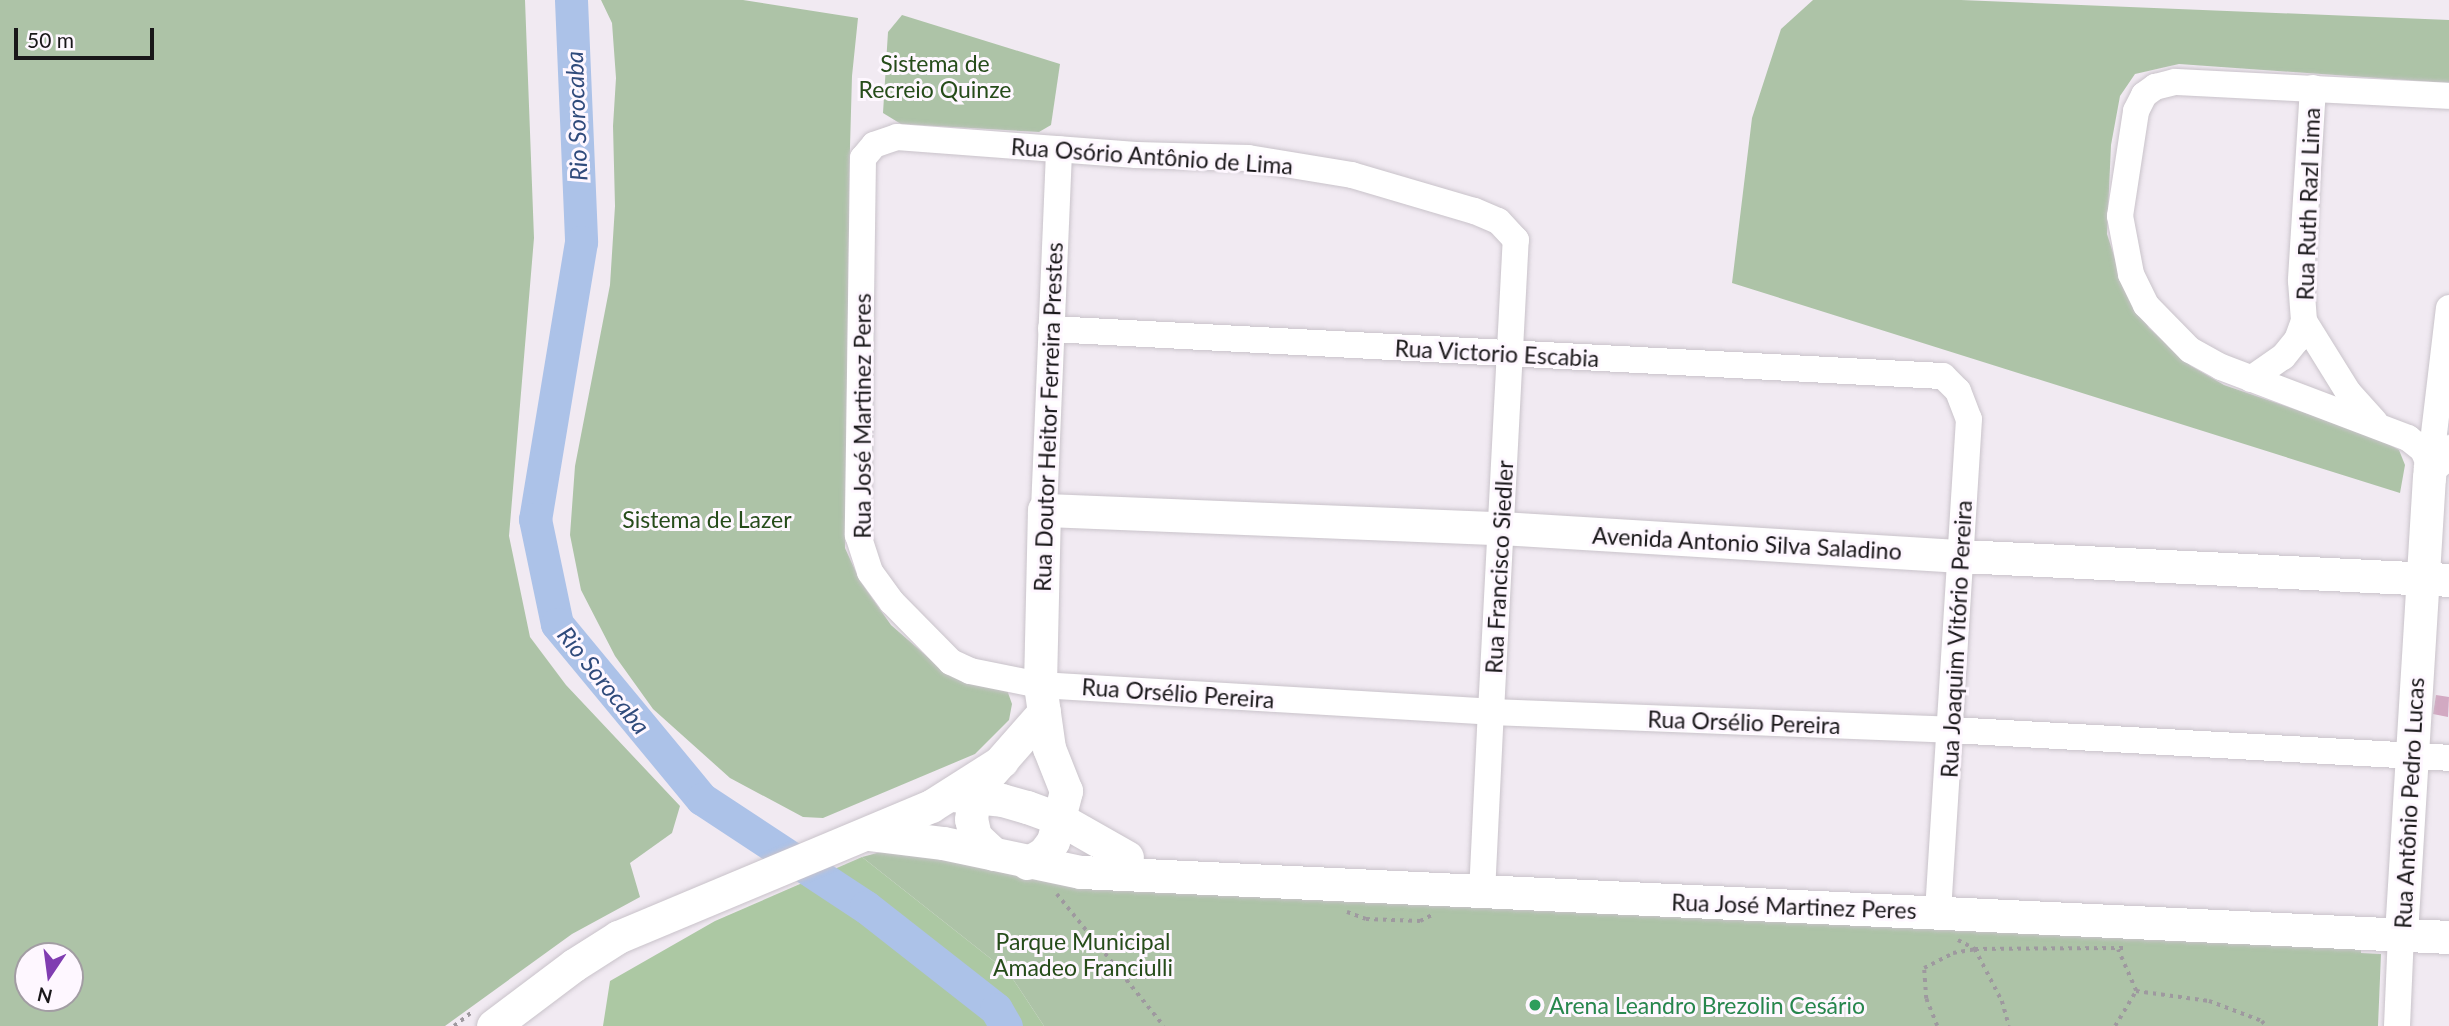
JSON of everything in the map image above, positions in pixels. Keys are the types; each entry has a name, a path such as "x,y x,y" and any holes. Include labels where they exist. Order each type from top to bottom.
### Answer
{"main road":[{"name":"Rua Antônio Pedro Lucas","path":"2401,934 2419,618 2440,459"},
{"name":"Rua Doutor Heitor Ferreira Prestes","path":"1042,698 1044,510"},
{"name":"Avenida Antonio Silva Saladino","path":"1044,510 1501,528 1961,556 2426,574"},
{"path":"493,1026 573,965 618,937 963,796 1002,761 1042,698"},
{"path":"1027,863 1044,853 1053,841 1066,791 1049,748 1042,698"},
{"path":"1062,776 1133,867"},
{"path":"963,796 975,836 994,854"},
{"name":"Rua José Martinez Peres","path":"963,796 1002,800 1060,819 1133,867"},
{"name":"Rua José Martinez Peres","path":"863,836 943,843 1027,863 1081,872 1133,867 1482,893 2449,937"}],"street":[{"path":"2440,459 2386,428 2251,379 2190,350 2146,305 2131,274 2120,215 2136,111 2144,95 2155,87 2175,82 2449,96"},
{"name":"Rua Ruth Razl Lima","path":"2251,379 2284,357 2297,340 2304,321 2301,281 2312,88"},
{"name":"Rua Osório Antônio de Lima","path":"863,158 874,145 897,137 1136,155 1248,158 1352,175 1474,211 1498,220 1516,240"},
{"name":"Rua Doutor Heitor Ferreira Prestes","path":"1044,510 1059,149"},
{"name":"Rua José Martinez Peres","path":"863,158 858,535 870,572 892,602 951,662 1042,698"},
{"name":"Rua Francisco Siedler","path":"1482,893 1516,240"},
{"path":"2440,459 2437,400 2449,308"},
{"name":"Rua Ruth Razl Lima","path":"2304,321 2348,392 2386,428"},
{"name":"Rua Victorio Escabia","path":"1051,329 1943,376"},
{"name":"Rua Joaquim Vitório Pereira","path":"1938,912 1969,419 1958,391 1943,376"},
{"path":"2386,428 2420,420 2437,400"},
{"path":"2437,400 2449,434"},
{"name":"Rua Orsélio Pereira","path":"1042,698 1951,730 2449,758"},
{"name":"Rua Antônio Pedro Lucas","path":"2397,1026 2401,934"}],"path":[{"path":"1056,894 1164,1026"},
{"path":"1937,1026 1926,999 1924,968 1953,953 1975,949 2003,1001 2009,1026"},
{"path":"2118,950 2136,991"},
{"path":"2115,1026 2136,991"},
{"path":"2136,991 2209,1001 2262,1021 2266,1026"}],"green space":[{"path":"0,0 525,0 534,238 509,536 530,637 566,685 680,806 672,833 630,863 640,897 572,934 445,1026 0,1026"},
{"name":"Sistema de Lazer","path":"601,0 743,0 858,18 852,76 850,147 845,548 860,581 891,625 939,667 1006,687 1012,704 1009,720 975,754 823,818 803,817 730,778 653,709 615,656 581,590 570,535 575,466 610,285 615,206 613,126 616,78 612,23"},
{"path":"1813,0 1961,0 2449,20 2449,83 2179,64 2135,74 2120,96 2111,145 2107,234 2124,287 2149,328 2191,366 2224,385 2375,437 2399,450 2405,465 2400,493 1732,283 1752,118 1781,29"},
{"name":"Sistema de Recreio Quinze","path":"902,15 1060,64 1051,125 1039,132 901,124 883,113 888,32"},
{"name":"Parque Municipal Amadeo Franciulli","path":"892,849 2361,942 2361,953 2381,954 2378,1026 1044,1026 1009,973 862,857"},
{"path":"862,857 1009,973 1044,1026 603,1026 610,981 715,921"}],"building":[{"path":"2436,695 2449,697 2448,717 2433,714"}],"waterway":[{"name":"Rio Sorocaba","path":"571,0 581,242 535,519 557,624 702,799 866,907 996,1009 1006,1026"}],"place":[{"name":"Arena Leandro Brezolin Cesário","path":"1535,1005"}]}
